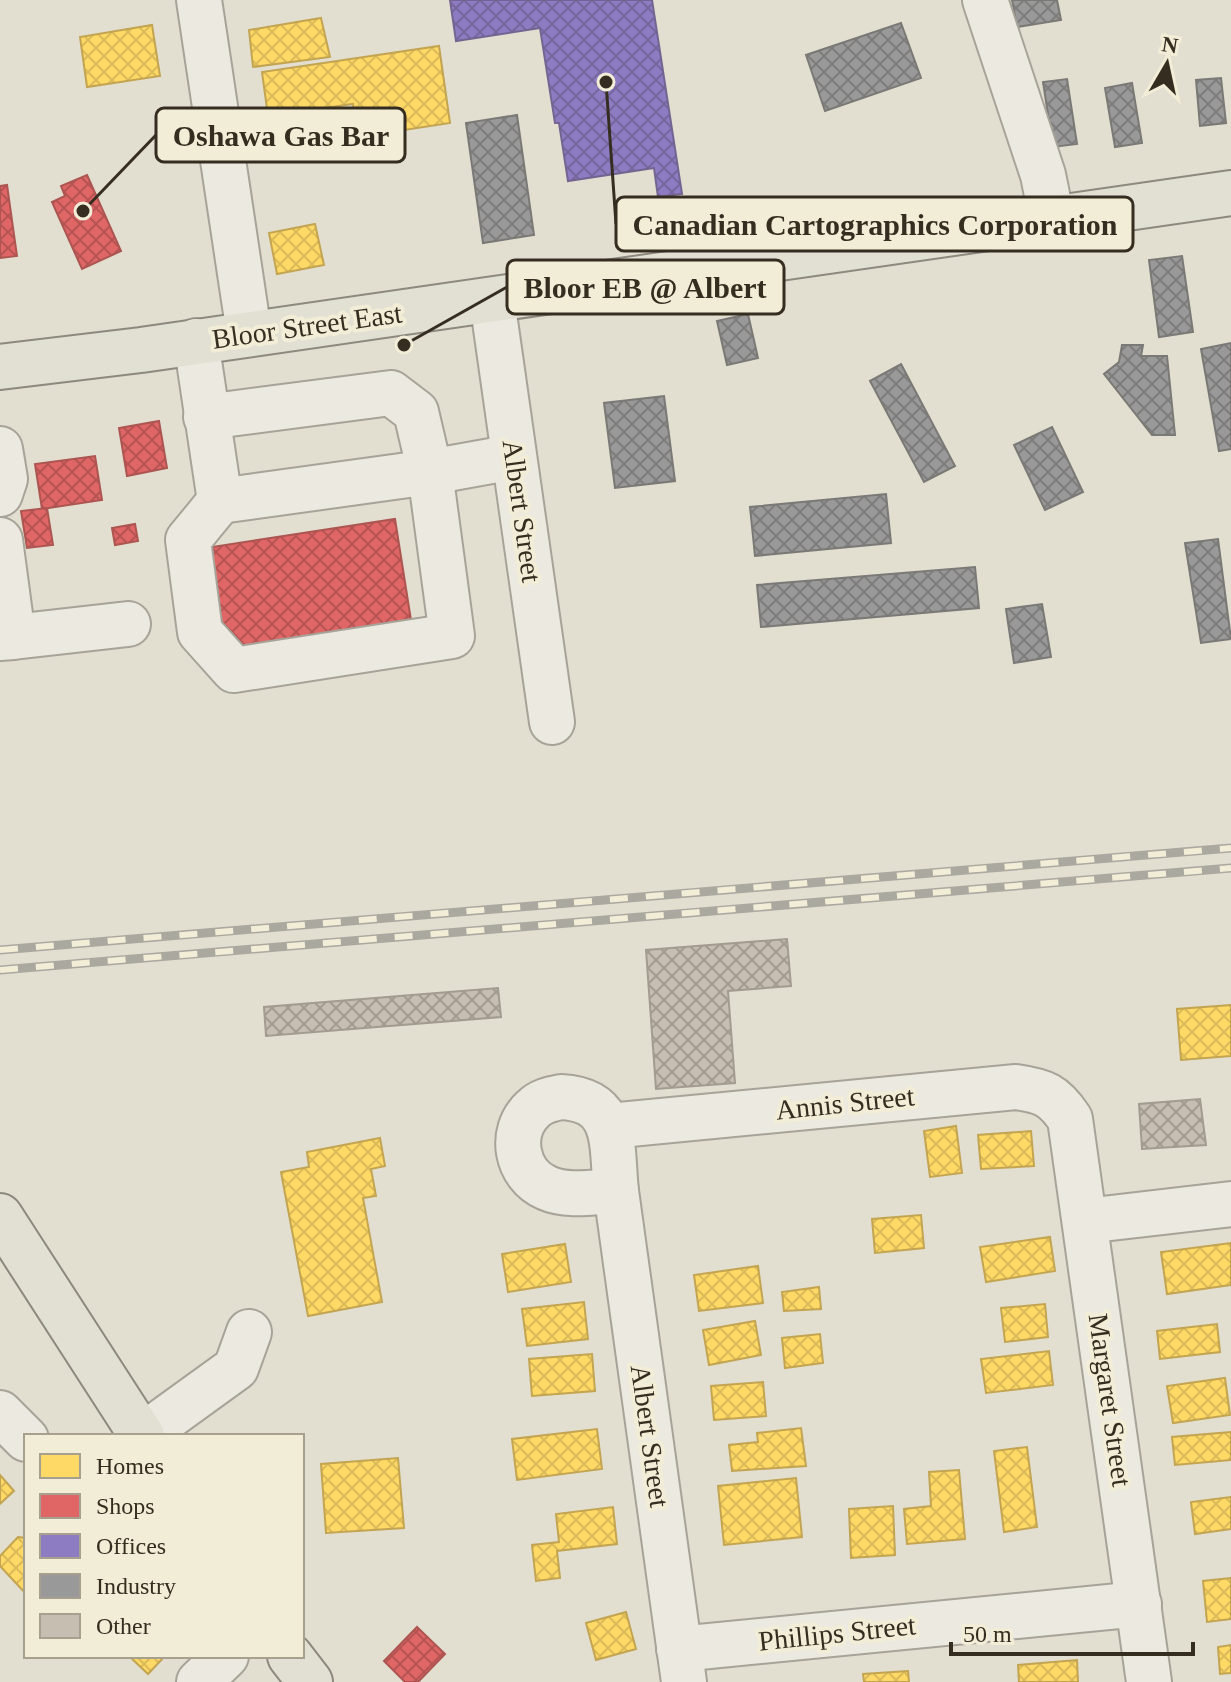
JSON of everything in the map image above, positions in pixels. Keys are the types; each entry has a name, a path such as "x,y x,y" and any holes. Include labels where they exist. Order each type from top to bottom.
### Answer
{"main road":[{"name":"Bloor Street East","path":"0,367 492,300 1231,193"},
{"path":"0,1216 141,1434"},
{"path":"292,1658 310,1682"}],"street":[{"path":"199,0 249,333"},
{"path":"985,0 1043,175 1052,219"},
{"name":"Albert Street","path":"492,300 552,722"},
{"path":"196,341 220,501"},
{"path":"206,417 391,393 416,412 430,472 452,636 234,670 200,632 188,540 220,501 430,472 514,457"},
{"path":"0,449 5,479 0,494"},
{"path":"0,540 6,638 128,624"},
{"name":"Annis Street","path":"609,1126 1016,1087 1043,1091 1061,1105 1070,1119"},
{"path":"609,1126 604,1114 585,1100 561,1097 546,1100 533,1109 524,1122 518,1137 519,1153 524,1168 534,1181 548,1189 564,1192 616,1191"},
{"name":"Margaret Street","path":"1070,1119 1149,1682"},
{"name":"Albert Street","path":"609,1126 682,1665"},
{"path":"1085,1221 1231,1204"},
{"path":"145,1434 236,1368 249,1332"},
{"path":"0,1413 24,1437"},
{"name":"Phillips Street","path":"682,1665 1139,1604"},
{"path":"199,1682 224,1658"}],"building: Homes":[{"path":"321,18 330,57 253,67 249,30"},
{"path":"152,25 160,76 87,87 80,37"},
{"path":"439,46 450,123 358,137 353,104 268,116 262,72"},
{"path":"315,224 324,265 277,274 269,233"},
{"path":"1231,1005 1231,1056 1181,1060 1177,1009"},
{"path":"956,1126 962,1173 930,1177 924,1131"},
{"path":"1031,1131 1034,1166 981,1169 978,1135"},
{"path":"380,1138 385,1166 371,1169 376,1196 363,1198 382,1302 308,1316 281,1172 309,1167 307,1152"},
{"path":"921,1215 924,1248 875,1253 872,1219"},
{"path":"1050,1237 1055,1271 986,1282 980,1247"},
{"path":"1231,1243 1231,1285 1167,1294 1161,1252"},
{"path":"565,1244 571,1282 508,1292 502,1254"},
{"path":"758,1266 763,1303 699,1311 694,1275"},
{"path":"819,1287 821,1309 784,1311 782,1292"},
{"path":"584,1302 588,1339 527,1346 522,1309"},
{"path":"1045,1304 1048,1337 1005,1342 1001,1308"},
{"path":"755,1321 761,1355 709,1365 703,1330"},
{"path":"1217,1324 1220,1352 1160,1359 1157,1331"},
{"path":"820,1334 823,1363 785,1368 782,1338"},
{"path":"1049,1351 1053,1385 986,1393 981,1359"},
{"path":"592,1354 595,1391 532,1396 529,1359"},
{"path":"1225,1378 1230,1415 1173,1423 1167,1386"},
{"path":"763,1382 766,1416 714,1420 711,1386"},
{"path":"801,1428 806,1466 732,1471 729,1445 758,1442 757,1433"},
{"path":"597,1429 602,1469 517,1480 512,1439"},
{"path":"1231,1432 1231,1460 1175,1465 1172,1437"},
{"path":"1027,1447 1037,1527 1004,1532 994,1451"},
{"path":"398,1458 404,1528 326,1533 321,1464"},
{"path":"959,1470 965,1539 907,1544 904,1509 931,1506 929,1472"},
{"path":"0,1475 14,1491 0,1504"},
{"path":"796,1478 802,1537 724,1545 718,1486"},
{"path":"1231,1497 1231,1529 1195,1534 1191,1502"},
{"path":"893,1506 895,1555 851,1558 849,1509"},
{"path":"613,1507 617,1544 557,1551 560,1578 536,1581 532,1545 559,1542 556,1514"},
{"path":"18,1537 24,1538 24,1592 0,1566 0,1556"},
{"path":"1231,1578 1231,1619 1207,1622 1203,1581"},
{"path":"626,1612 636,1649 596,1660 586,1623"},
{"path":"1231,1645 1231,1673 1220,1674 1218,1647"},
{"path":"131,1658 163,1658 148,1674"},
{"path":"1077,1660 1078,1682 1019,1682 1018,1665"},
{"path":"908,1671 909,1682 864,1682 863,1674"}],"building: Shops":[{"path":"87,175 121,251 82,269 52,202 65,196 61,186"},
{"path":"7,185 17,256 0,258 0,186"},
{"path":"159,421 167,468 127,476 119,428"},
{"path":"95,456 102,500 42,509 35,464"},
{"path":"47,508 53,545 27,548 21,511"},
{"path":"395,519 413,633 239,660 212,635 199,549"},
{"path":"135,524 138,541 115,545 112,528"},
{"path":"417,1627 445,1654 418,1682 405,1682 384,1661"}],"building: Offices":[{"path":"450,0 652,0 682,194 658,197 654,168 568,181 540,28 456,41"}],"building: Industry":[{"path":"1012,0 1057,0 1061,20 1017,27"},
{"path":"901,23 921,78 825,111 806,55"},
{"path":"1221,78 1226,123 1200,126 1196,80"},
{"path":"1067,79 1077,144 1053,147 1043,82"},
{"path":"1132,83 1142,143 1115,147 1105,88"},
{"path":"517,115 534,235 483,243 466,123"},
{"path":"1182,256 1193,332 1159,337 1149,260"},
{"path":"748,314 758,358 727,365 717,321"},
{"path":"1231,343 1231,449 1219,451 1201,349"},
{"path":"1122,345 1143,345 1141,356 1167,356 1175,435 1152,435 1104,374 1119,362"},
{"path":"901,364 955,466 924,482 870,381"},
{"path":"664,396 675,481 615,488 604,403"},
{"path":"1052,427 1083,492 1045,510 1014,445"},
{"path":"886,494 891,543 755,556 750,507"},
{"path":"1218,539 1231,639 1201,643 1185,543"},
{"path":"975,567 979,608 761,627 757,585"},
{"path":"1042,604 1051,657 1014,663 1006,609"}],"building: Other":[{"path":"787,939 791,986 728,991 735,1083 656,1089 646,950"},
{"path":"498,988 501,1017 266,1036 264,1007"},
{"path":"1200,1099 1206,1145 1142,1149 1139,1104"}],"railway":[{"path":"0,950 1231,848"},
{"path":"0,970 1231,868"}],"place":[{"name":"Canadian Cartographics Corporation","path":"606,82"},
{"name":"Oshawa Gas Bar","path":"83,211"},
{"name":"Bloor EB @ Albert","path":"404,345"}]}
